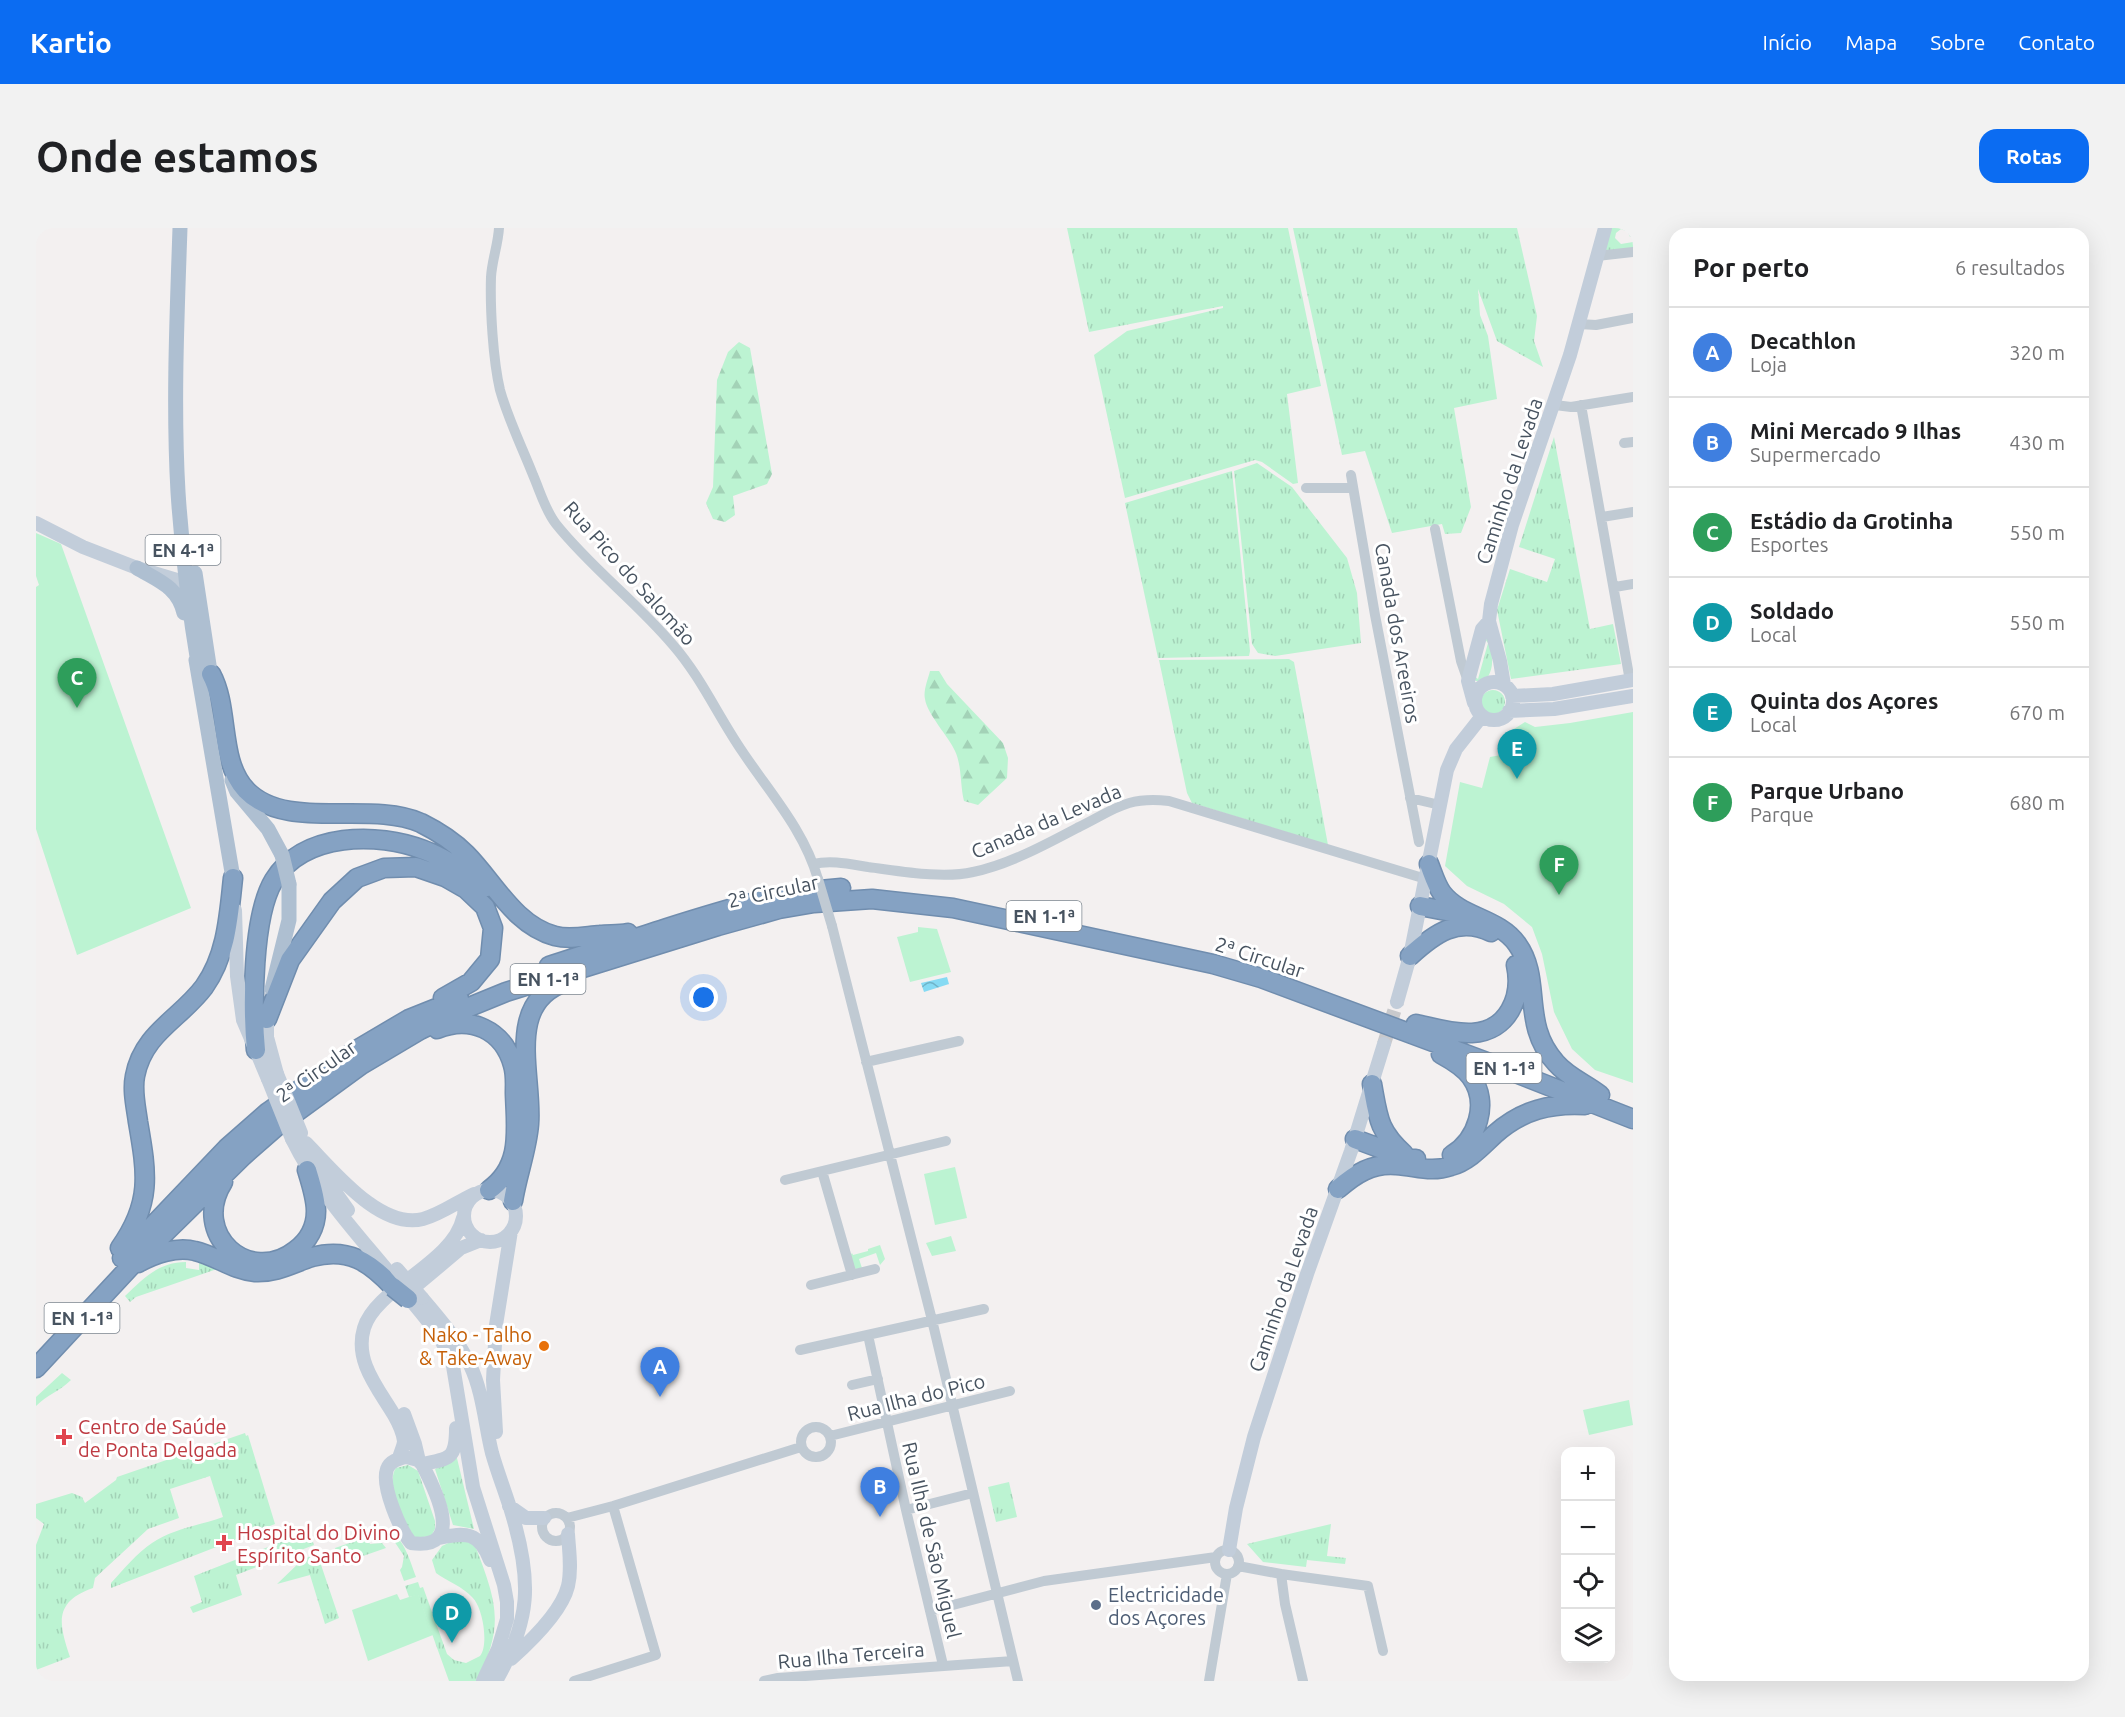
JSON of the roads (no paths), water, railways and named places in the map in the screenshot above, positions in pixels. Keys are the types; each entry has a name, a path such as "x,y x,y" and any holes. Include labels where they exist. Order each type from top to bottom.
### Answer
{"highway":[{"path":"206,669 218,687 236,777 246,790 261,803 287,812 377,813 418,822 440,832 465,853 515,911 534,927 556,936 568,938 622,934 705,916"},
{"path":"256,1050 253,1012 263,904 275,878 302,855 317,846 342,841 367,839 392,841 426,850 503,898"},
{"path":"267,1019 290,960 332,901 357,878 384,868 416,867 445,877 466,889 485,907 493,928 490,959 471,982 409,1019"},
{"path":"1413,1030 1470,1033 1483,1031 1505,1018 1514,1006 1518,993 1519,978 1509,948 1501,939 1443,895 1427,872"},
{"path":"233,878 229,920 223,948 216,966 203,988 159,1031 143,1051 137,1068 134,1098 146,1175 139,1218 120,1249 123,1265 152,1255 176,1250 193,1250 232,1267 270,1272 313,1257 345,1255 360,1259 394,1277 413,1299"},
{"name":"2ª Circular","path":"36,1368 123,1265 227,1148 268,1113 353,1052 409,1019 501,982 705,916 784,895 814,890 877,888 942,895 1216,953 1264,967 1413,1030"},
{"name":"2ª Circular","path":"36,1351 123,1265 276,1127 326,1089 385,1051 457,1012 506,992 779,909 824,902 872,899 954,908 1213,964 1413,1030 1508,1057 1633,1119"},
{"path":"1419,912 1479,922 1508,933 1525,958 1530,978 1535,1028 1545,1050 1556,1064 1598,1100"},
{"path":"1410,956 1435,934 1446,929 1479,922"},
{"path":"513,1201 529,1123 526,1029 530,1014 537,1003 544,994 558,984 680,943 694,934"},
{"path":"385,1051 456,1023 472,1023 494,1033 502,1042 516,1077 516,1144 510,1165 503,1178 482,1192"},
{"path":"1338,1189 1364,1170 1449,1156 1468,1143 1473,1134 1480,1114 1477,1089 1472,1078 1413,1030"},
{"path":"1372,1084 1381,1128 1403,1162"},
{"path":"1353,1145 1403,1162 1412,1169 1436,1170 1454,1166 1482,1147 1496,1133 1517,1118 1537,1108 1598,1100"},
{"name":"2ª Circular","path":"1598,1100 1633,1107"},
{"path":"243,1156 215,1194 212,1217 220,1239 228,1249 258,1262 278,1261 303,1245 309,1236 314,1226 316,1210 307,1170"}],"main road":[{"name":"EN 4-1ª","path":"180,228 176,430 187,584 225,760 231,778 237,792 268,829 282,855 289,884 289,920 273,983 267,1019"},
{"name":"EN 4-1ª","path":"176,430 233,878"},
{"path":"187,520 190,568 187,584"},
{"path":"167,577 179,565 182,538"},
{"path":"137,568 167,586 179,598 206,669"}],"street":[{"name":"Rua Pico do Salomão","path":"499,228 498,247 491,276 492,321 500,389 550,515 609,580 655,623 683,657 740,749 788,814 813,864 832,926 932,1320 1018,1681"},
{"name":"Caminho da Levada","path":"1491,687 1497,650 1489,621 1494,591 1512,525 1555,405 1605,228"},
{"path":"1597,256 1633,252"},
{"path":"1579,324 1596,325 1633,318"},
{"path":"1555,405 1571,407 1633,397"},
{"path":"1397,1002 1410,956 1447,770 1478,711 1476,694 1491,687 1553,694 1632,681 1581,405"},
{"name":"Canada dos Areeiros","path":"1351,475 1419,842"},
{"path":"1306,488 1353,488"},
{"path":"1602,517 1633,512"},
{"path":"36,523 83,547 187,584"},
{"path":"1435,529 1461,661 1512,706 1497,720 1491,720 1478,711"},
{"path":"1615,587 1633,584"},
{"name":"Caminho da Levada","path":"1489,621 1482,630 1491,687"},
{"path":"1509,711 1554,709 1633,696"},
{"path":"1410,798 1440,805"},
{"name":"Canada da Levada","path":"813,864 828,861 905,872 958,874 974,872 1039,847 1110,809 1126,803 1158,799 1427,872"},
{"name":"EN 4-1ª","path":"233,878 243,1020 300,1138 316,1165 394,1277"},
{"name":"EN 4-1ª","path":"267,1019 272,1076"},
{"path":"866,1062 959,1041"},
{"name":"Caminho da Levada","path":"1229,1550 1236,1508 1254,1437 1307,1275 1353,1145 1384,1044"},
{"path":"300,1138 356,1193 391,1216 412,1221 424,1218 482,1192 505,1195 513,1201 516,1217 511,1231 496,1325 493,1380 495,1429 501,1480"},
{"name":"EN 4-1ª","path":"300,1138 307,1170 326,1197 394,1277"},
{"path":"785,1180 946,1141"},
{"path":"822,1171 852,1275"},
{"path":"399,1458 404,1441 402,1433 399,1423 365,1368 361,1347 363,1332 369,1317 384,1300 454,1239 461,1229 466,1205 482,1192"},
{"path":"464,1218 469,1232 481,1240"},
{"path":"439,1538 443,1530 442,1513 407,1420 374,1364 370,1347 373,1328 390,1307 461,1248 481,1240 501,1239 511,1231"},
{"path":"811,1286 876,1269"},
{"path":"413,1299 451,1332 471,1366 486,1420 492,1453 520,1544 526,1580 524,1612 519,1633 496,1681"},
{"path":"413,1299 438,1332 453,1366 473,1487 504,1585 507,1619 498,1648 483,1681"},
{"path":"800,1350 984,1309"},
{"name":"Rua Ilha de São Miguel","path":"868,1335 943,1665"},
{"path":"852,1385 878,1379"},
{"name":"Rua Ilha do Pico","path":"830,1436 1011,1391"},
{"path":"458,1394 454,1399 456,1447 452,1455 442,1461 421,1462 406,1457 399,1458 388,1467 386,1476 394,1512 402,1531 411,1543 429,1544 439,1538 465,1535 480,1542 486,1551 507,1619"},
{"path":"819,1427 830,1436 829,1450 821,1456 811,1457 801,1447 801,1437 808,1429 819,1427"},
{"path":"544,1518 541,1529 548,1539 560,1541 568,1527 590,1512 801,1447"},
{"path":"906,1510 973,1493"},
{"path":"507,1662 523,1648 552,1615 564,1596 570,1576 568,1527 558,1512 544,1518 526,1518 509,1506"},
{"path":"574,1681 656,1655 613,1506"},
{"path":"1229,1550 1237,1556 1238,1566 1227,1574 1218,1570 1215,1564 1220,1552 1229,1550"},
{"path":"930,1611 1044,1581 1216,1557"},
{"path":"1238,1566 1368,1586 1383,1651"},
{"path":"1209,1681 1227,1574"},
{"path":"1281,1574 1285,1604 1303,1681"},
{"name":"Rua Ilha Terceira","path":"764,1681 858,1676 901,1669 1013,1661"},
{"path":"901,1669 901,1681"}],"water":[{"path":"947,977 949,984 924,992 921,983"}],"tunnel":[{"path":"1384,1044 1397,1002"}],"place":[{"name":"Estádio da Grotinha","path":"77,708"},
{"name":"Quinta dos Açores","path":"1517,779"},
{"name":"Parque Urbano","path":"1559,895"},
{"name":"Nako - Talho & Take-Away","path":"544,1346"},
{"name":"Decathlon","path":"660,1397"},
{"name":"Centro de Saúde de Ponta Delgada","path":"64,1437"},
{"name":"Mini Mercado 9 Ilhas","path":"880,1517"},
{"name":"Hospital do Divino Espírito Santo","path":"224,1543"},
{"name":"Electricidade dos Açores","path":"1096,1605"},
{"name":"Soldado","path":"452,1643"}]}
